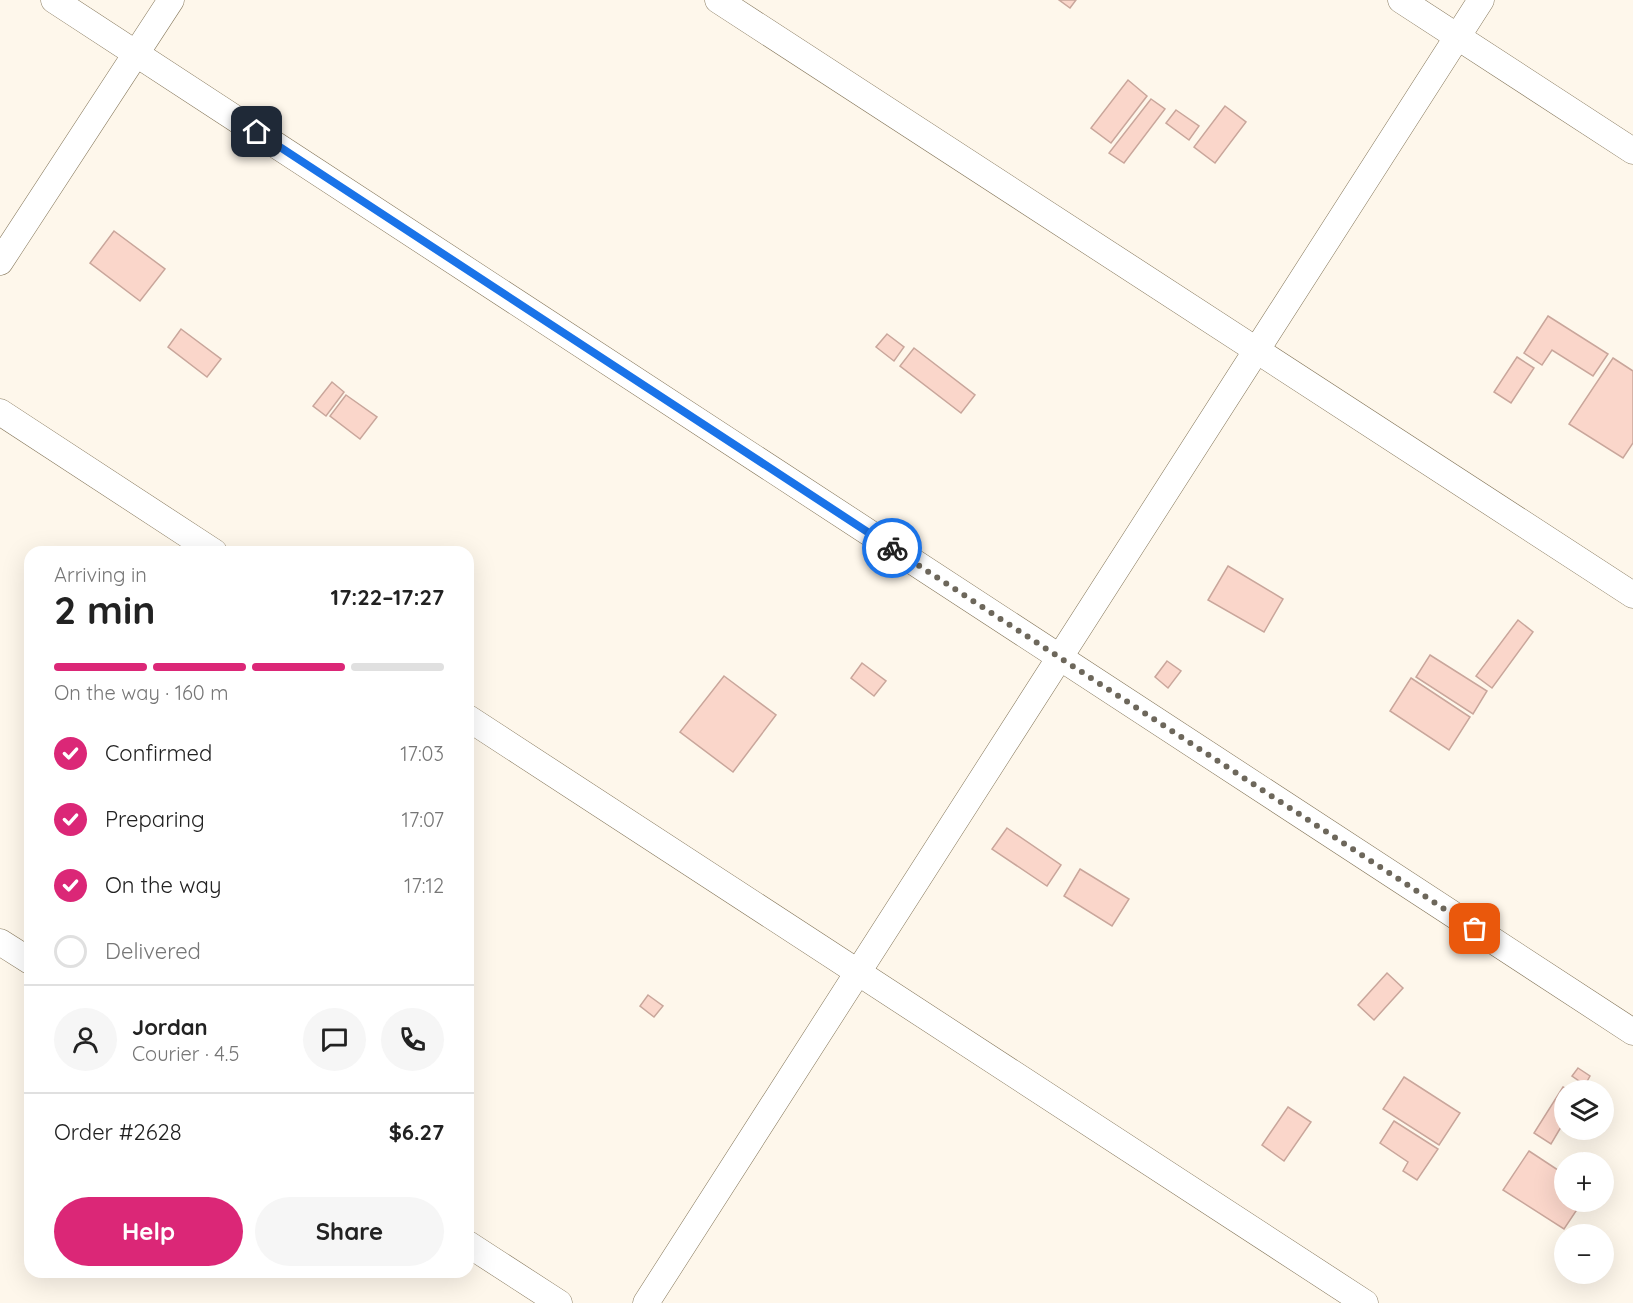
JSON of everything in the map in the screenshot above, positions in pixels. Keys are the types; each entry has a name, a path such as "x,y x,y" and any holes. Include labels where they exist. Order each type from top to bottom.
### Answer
{"street":[{"path":"54,0 1633,1032"},
{"path":"0,262 171,0"},
{"path":"718,0 1633,595"},
{"path":"1401,0 1633,151"},
{"path":"646,1303 1481,0"},
{"path":"0,412 205,546"},
{"path":"474,722 1365,1303"},
{"path":"0,942 24,957"},
{"path":"474,1248 559,1303"}],"building":[{"path":"1059,0 1076,0 1070,8"},
{"path":"1128,80 1147,96 1111,143 1091,128"},
{"path":"1151,99 1165,109 1124,163 1109,153"},
{"path":"1225,106 1246,122 1215,163 1194,147"},
{"path":"1176,110 1199,126 1189,140 1166,123"},
{"path":"114,231 165,269 140,301 90,263"},
{"path":"1548,316 1608,354 1593,376 1552,350 1542,365 1524,353"},
{"path":"181,329 221,359 207,377 168,347"},
{"path":"887,334 904,347 894,361 876,347"},
{"path":"914,348 975,395 961,413 900,366"},
{"path":"1517,357 1534,368 1511,403 1494,392"},
{"path":"1613,358 1633,371 1633,443 1623,458 1569,424"},
{"path":"332,382 344,392 326,416 313,406"},
{"path":"346,395 377,417 360,439 330,416"},
{"path":"1228,566 1283,599 1264,632 1208,600"},
{"path":"1518,620 1533,632 1492,688 1476,676"},
{"path":"1430,655 1487,691 1473,714 1416,677"},
{"path":"1167,661 1181,671 1168,688 1155,677"},
{"path":"862,663 886,681 874,696 851,678"},
{"path":"724,676 776,715 733,772 680,732"},
{"path":"1411,678 1470,717 1449,750 1390,711"},
{"path":"1007,828 1061,865 1047,886 992,849"},
{"path":"1080,869 1129,899 1112,926 1064,896"},
{"path":"1387,973 1403,988 1374,1020 1358,1005"},
{"path":"648,995 663,1006 654,1017 640,1006"},
{"path":"1578,1068 1590,1076 1588,1080 1578,1080 1572,1076"},
{"path":"1404,1077 1460,1113 1439,1145 1383,1109"},
{"path":"1554,1101 1554,1139 1551,1144 1534,1133"},
{"path":"1288,1107 1311,1122 1284,1161 1262,1145"},
{"path":"1394,1121 1438,1149 1417,1180 1403,1171 1408,1162 1380,1143"},
{"path":"1529,1151 1554,1167 1554,1212 1575,1212 1567,1224 1556,1224 1503,1190"}],"way so far":[{"path":"892,548 1475,929"}],"route":[{"path":"257,132 892,548"}]}
